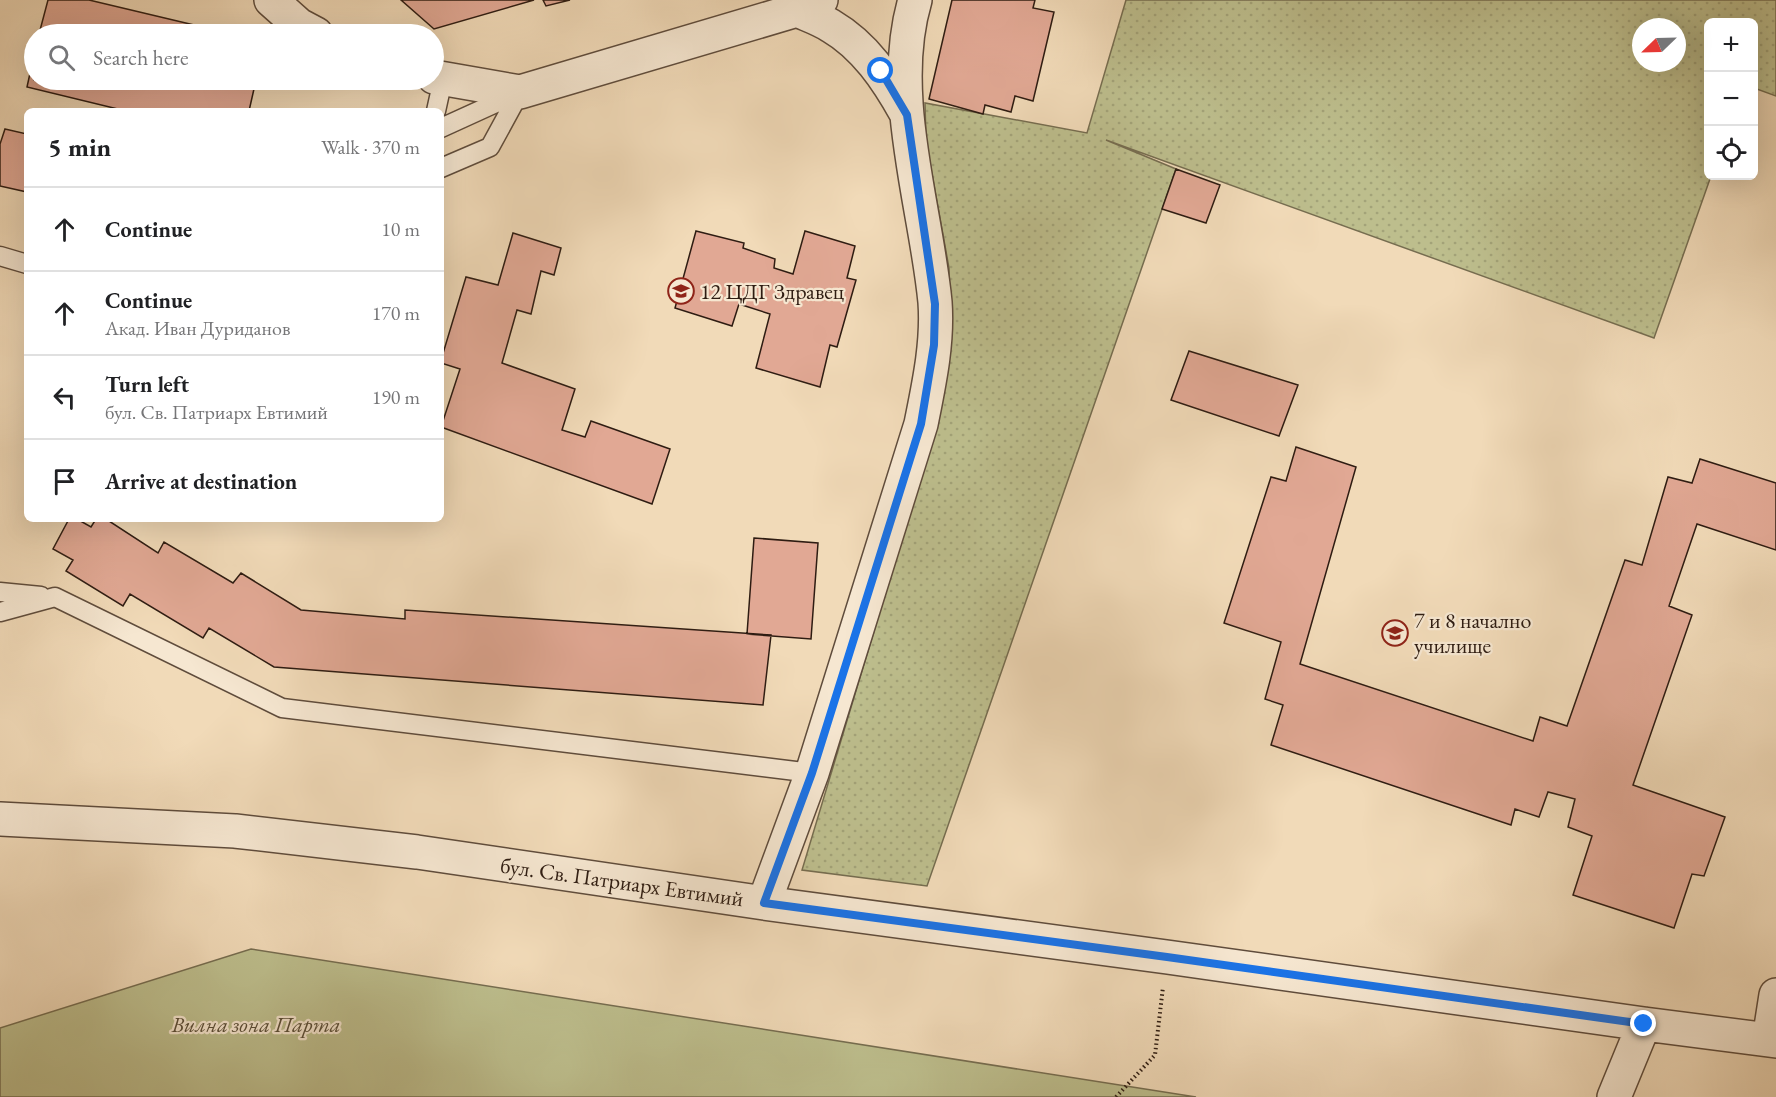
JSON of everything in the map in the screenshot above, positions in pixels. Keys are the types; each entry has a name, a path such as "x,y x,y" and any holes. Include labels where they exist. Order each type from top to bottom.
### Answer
{"street":[{"path":"271,0 298,24"},
{"path":"764,903 812,773 921,424 929,383 934,345 935,304 907,115 906,54 915,0"},
{"path":"444,79 520,92 809,5 857,46 881,71 907,115"},
{"name":"бул. Св. Патриарх Евтимий","path":"0,819 235,831 417,852 764,903 1772,1040"},
{"path":"1772,1040 1776,995"},
{"path":"1614,1097 1644,1024"}],"lane":[{"path":"436,108 437,90"},
{"path":"444,127 520,92"},
{"path":"444,167 490,147 520,92"},
{"path":"0,256 24,263"},
{"path":"0,592 55,597 282,708 812,773"},
{"path":"0,612 55,597"}],"path":[{"path":"1116,1097 1155,1055 1167,957"}],"green space":[{"path":"1126,0 1776,0 1776,96 1758,89 1758,18 1704,18 1704,180 1710,180 1654,338 1106,140 1176,169 927,886 802,870 940,412 950,331 949,268 926,141 925,103 1087,133"},
{"name":"Вилна зона Парта","path":"251,949 1196,1097 0,1097 0,1028"}],"building":[{"path":"48,0 89,0 190,24 42,24"},
{"path":"401,0 534,0 444,26 444,24 428,24"},
{"path":"543,0 570,0 546,6"},
{"path":"952,0 1035,0 1033,8 1054,12 1033,101 1015,96 1011,112 985,105 983,114 929,99"},
{"path":"39,90 254,90 250,108 114,108"},
{"path":"5,129 24,133 24,191 0,186 0,144"},
{"path":"1176,169 1220,185 1206,223 1162,209"},
{"path":"696,231 744,243 743,248 775,259 774,268 793,274 805,231 855,246 847,278 856,280 837,347 830,345 820,387 756,368 770,314 739,304 732,326 675,308"},
{"path":"513,233 561,248 554,275 541,271 531,314 517,310 502,363 575,389 562,430 585,437 591,421 670,449 652,504 444,428 444,418 460,369 444,364 444,350 466,277 498,285"},
{"path":"1189,351 1298,385 1279,436 1171,400"},
{"path":"1296,447 1356,467 1300,664 1533,741 1540,717 1567,726 1625,560 1642,565 1668,477 1692,483 1700,459 1776,483 1776,550 1697,524 1669,606 1692,615 1633,785 1725,817 1704,876 1692,874 1674,928 1573,895 1592,836 1568,827 1575,799 1548,792 1539,817 1515,809 1511,825 1271,745 1283,705 1265,699 1281,642 1224,623 1271,477 1286,481"},
{"path":"67,522 82,522 91,527 94,522 111,522 158,553 164,542 233,583 241,573 301,610 405,619 405,610 771,635 763,705 274,667 209,628 203,638 130,594 123,606 66,571 73,560 53,549"},
{"path":"754,538 818,543 811,639 747,634"}],"place":[{"name":"12 ЦДГ Здравец","path":"681,291"},
{"name":"7 и 8 начално училище","path":"1395,633"}],"route":[{"path":"881,71 907,115 929,255 935,304 934,345 929,383 921,424 812,773 764,903 1644,1024"}]}
